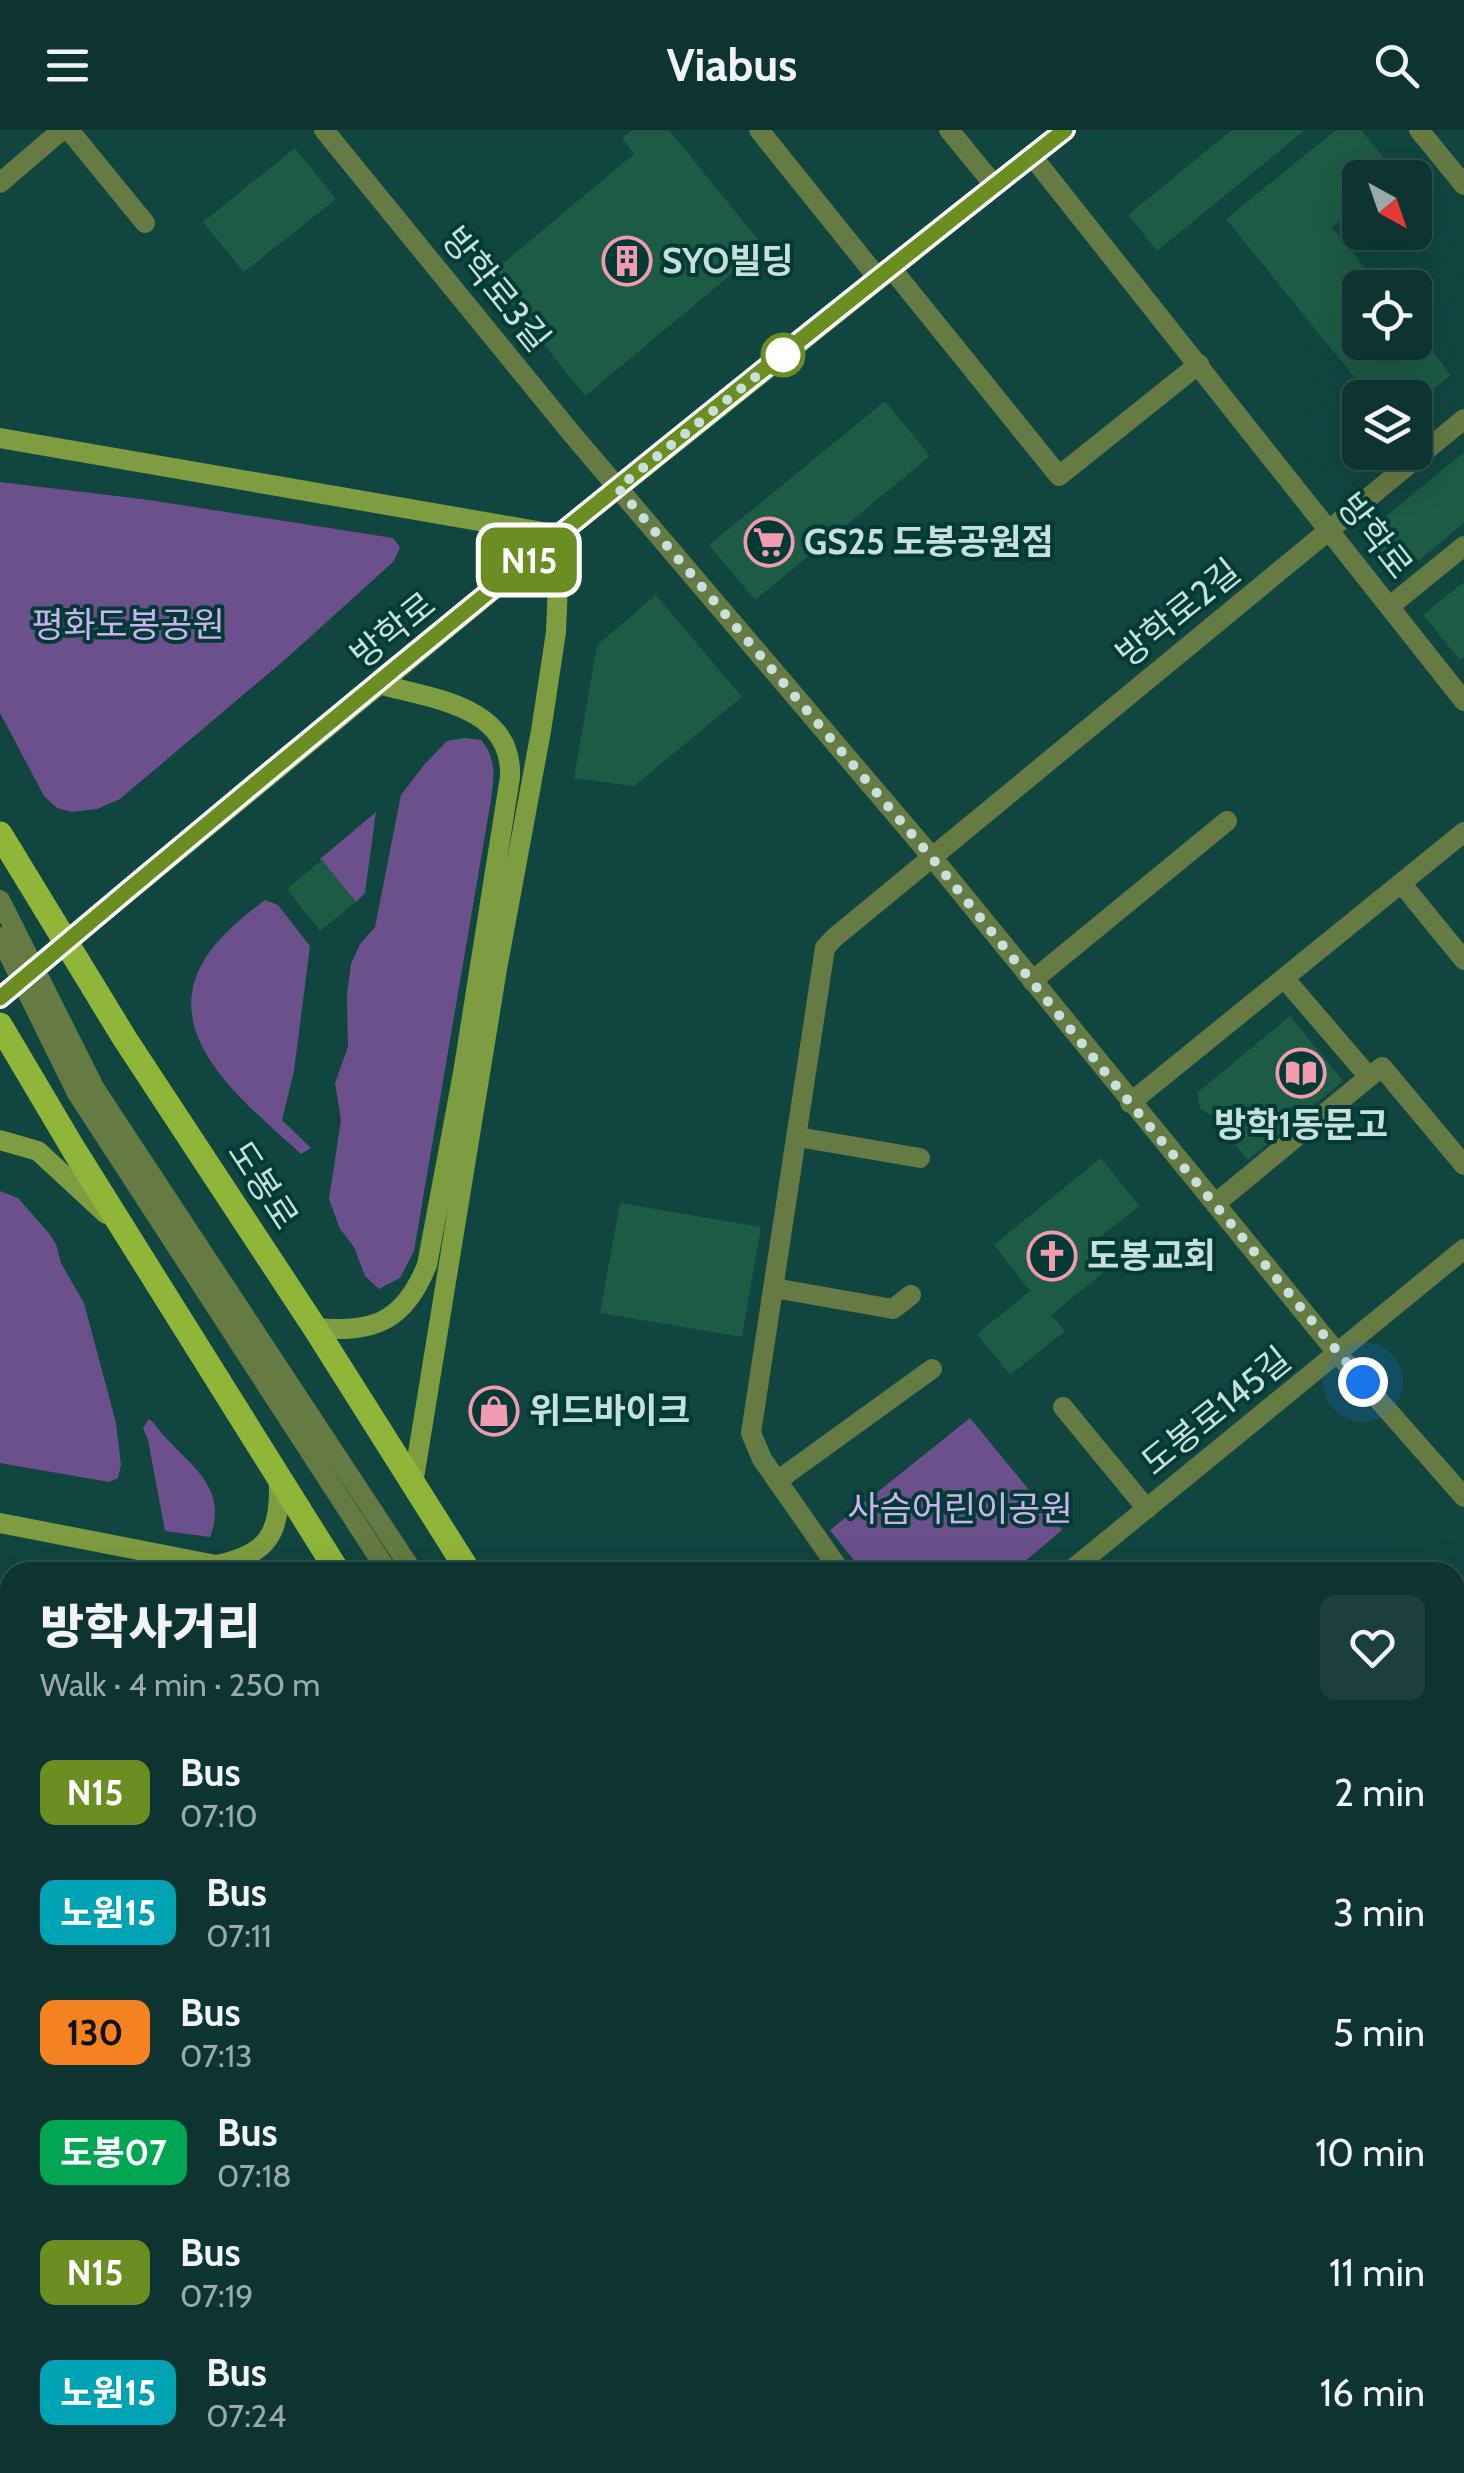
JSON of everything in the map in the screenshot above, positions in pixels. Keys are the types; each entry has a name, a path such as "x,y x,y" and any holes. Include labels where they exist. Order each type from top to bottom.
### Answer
{"main road":[{"name":"방학로","path":"0,998 560,535 1065,130"},
{"path":"0,438 560,535 556,632 542,731 412,1484"},
{"path":"315,1328 359,1330 380,1322 405,1306 414,1295 426,1265 507,810 511,758 503,737 488,721 465,709 379,684"},
{"name":"도봉로","path":"0,834 65,942 463,1562"},
{"path":"0,1026 332,1562"},
{"path":"0,1140 38,1151 126,1234"},
{"path":"230,1562 240,1560 272,1536 280,1506 279,1479"},
{"path":"0,1523 201,1562"}],"street":[{"path":"0,183 66,130 145,223"},
{"name":"방학로3길","path":"324,130 618,488"},
{"path":"759,130 1058,476 1199,364"},
{"path":"949,130 995,186"},
{"path":"1419,130 1464,184"},
{"name":"방학로","path":"1032,156 1461,692"},
{"name":"방학로2길","path":"834,1562 756,1448 751,1432 825,948 1464,419"},
{"path":"618,488 932,858 1338,1354 1464,1497"},
{"path":"1390,606 1464,546"},
{"path":"1032,982 1227,821"},
{"path":"1130,1103 1464,832"},
{"path":"1400,883 1464,960"},
{"path":"0,900 77,1093 382,1562"},
{"path":"0,937 29,973 95,1088 405,1562"},
{"path":"1284,978 1369,1077"},
{"path":"1215,1204 1382,1067 1464,1166"},
{"path":"798,1136 920,1158"},
{"name":"도봉로145길","path":"1090,1562 1147,1509 1464,1249"},
{"path":"774,1288 893,1309 911,1295"},
{"path":"778,1481 932,1369"},
{"name":"도봉로145길","path":"1063,1407 1147,1509"}],"green space":[{"name":"평화도봉공원","path":"0,482 149,500 393,538 400,547 394,561 288,657 120,799 97,809 72,812 57,808 44,796 0,713"},
{"path":"481,740 490,754 491,800 414,1251 400,1278 379,1289 365,1276 329,1199 341,1120 335,1083 348,1047 351,964 360,944 375,927 401,795 447,741"},
{"path":"376,812 365,893 356,902 320,859"},
{"path":"265,900 278,905 310,946 294,1071 282,1120 311,1148 301,1154 227,1083 207,1056 195,1027 191,998 200,967 224,935"},
{"path":"0,1191 18,1198 48,1232 84,1303 116,1423 121,1465 118,1478 109,1482 0,1463"},
{"name":"사슴어린이공원","path":"970,1418 1062,1530 1024,1562 855,1562 830,1530"},
{"path":"149,1419 205,1481 215,1506 210,1537 165,1531 143,1428"}],"building":[{"name":"SYO빌딩","path":"632,130 669,130 764,247 585,396 489,275 634,154 622,138"},
{"path":"1232,130 1305,130 1157,251 1128,215"},
{"path":"1336,130 1361,130 1386,160 1342,160 1342,219 1332,227 1342,239 1342,250 1350,250 1367,270 1342,270 1342,360 1432,360 1432,351 1451,375 1432,390 1432,380 1356,380 1226,219"},
{"path":"295,148 336,199 244,272 203,222"},
{"path":"885,401 930,456 755,600 709,545"},
{"path":"1464,452 1464,523 1396,579 1361,537"},
{"path":"1464,582 1464,657 1460,660 1423,615"},
{"path":"656,595 742,697 634,786 574,778 597,645"},
{"path":"322,860 356,902 320,931 287,889"},
{"path":"1290,1016 1343,1081 1248,1160 1212,1116 1200,1108 1197,1093"},
{"name":"도봉교회","path":"1101,1158 1139,1206 1091,1244 1110,1267 1051,1315 1065,1331 1010,1375 977,1334 1030,1291 994,1245"},
{"path":"620,1203 761,1227 742,1337 600,1313"}],"bus line":[{"name":"N15","path":"0,998 128,888 560,535 1065,130"}],"place":[{"name":"SYO빌딩","path":"627,261"},
{"name":"GS25 도봉공원점","path":"769,542"},
{"name":"방학1동문고","path":"1301,1073"},
{"name":"도봉교회","path":"1052,1256"},
{"name":"위드바이크","path":"494,1411"}],"route":[{"path":"783,355 790,349 618,488 932,858 1363,1382"}]}
